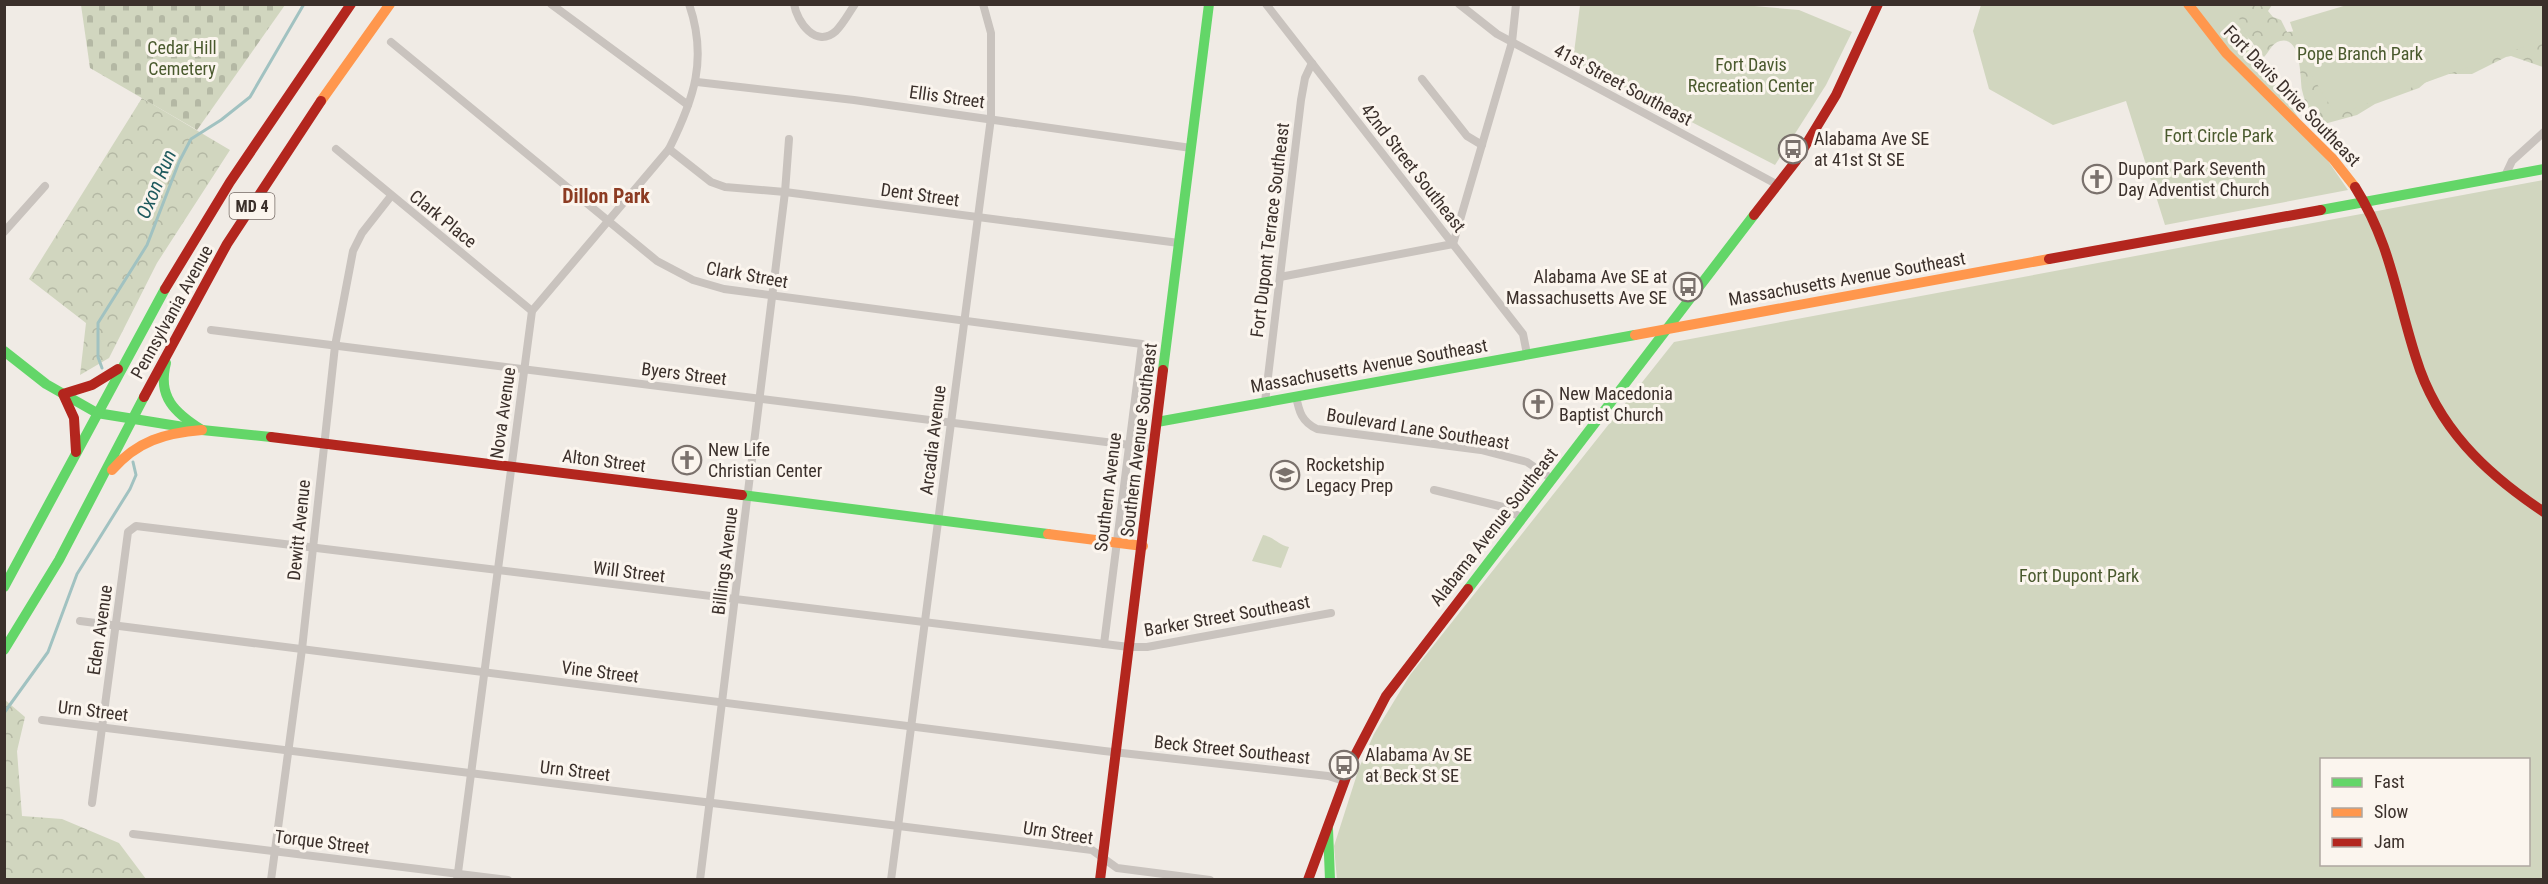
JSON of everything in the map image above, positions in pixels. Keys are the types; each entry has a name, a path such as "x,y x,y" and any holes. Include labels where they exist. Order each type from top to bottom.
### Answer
{"main road":[{"name":"Pennsylvania Avenue","path":"4,587 122,366 221,196 351,4"},
{"name":"Pennsylvania Avenue","path":"4,650 65,549 207,279 276,168 390,4"},
{"name":"Southern Avenue Southeast","path":"1100,879 1209,4"},
{"name":"Alabama Avenue Southeast","path":"1308,879 1327,824 1367,728 1395,683 1778,185 1810,139 1836,95 1878,4"},
{"name":"Fort Davis Drive Southeast","path":"2188,4 2217,44 2244,73 2343,170 2364,201 2385,243 2412,349 2422,378 2437,409 2477,461 2504,485 2544,512"},
{"name":"Massachusetts Avenue Southeast","path":"1157,422 2544,169"},
{"path":"177,334 164,370 165,393 174,410 182,418 202,430"},
{"path":"4,351 28,373 97,414"},
{"path":"63,394 91,387 122,366"},
{"path":"63,394 74,418 76,453"},
{"name":"Alton Street","path":"97,414 202,430 323,442 1143,546"},
{"path":"65,549 110,473 129,452 159,435 202,430"},
{"path":"1327,824 1330,879"}],"street":[{"path":"551,4 688,105"},
{"path":"532,311 669,149 697,82 699,62 689,4"},
{"path":"794,4 800,25 814,35 827,36 836,31 855,4"},
{"name":"Arcadia Avenue","path":"891,879 991,118 991,33 983,4"},
{"name":"42nd Street Southeast","path":"1266,4 1523,334 1527,354"},
{"name":"41st Street Southeast","path":"1459,4 1489,29 1778,185"},
{"path":"1280,277 1453,244 1512,42 1516,4"},
{"name":"Clark Street","path":"391,42 657,261 693,280 724,289 1142,344"},
{"name":"Fort Dupont Terrace Southeast","path":"1265,402 1301,100 1305,78 1312,63"},
{"path":"1422,79 1467,136 1482,146"},
{"name":"Ellis Street","path":"697,82 991,118 1191,148"},
{"path":"2505,176 2512,161 2544,132"},
{"name":"Billings Avenue","path":"700,879 773,295 789,139"},
{"name":"Clark Place","path":"336,149 532,311"},
{"name":"Dent Street","path":"669,149 711,182 725,188 785,192 1179,243"},
{"path":"4,232 45,186"},
{"name":"Dewitt Avenue","path":"271,879 302,649 335,346 353,251 362,233 391,196"},
{"name":"Nova Avenue","path":"457,876 532,311"},
{"name":"Byers Street","path":"211,330 1154,448"},
{"name":"Southern Avenue","path":"1104,644 1142,344"},
{"name":"Boulevard Lane Southeast","path":"1296,396 1299,411 1306,424 1317,429 1481,450 1527,462 1552,478"},
{"path":"1434,490 1503,507 1522,518"},
{"name":"Will Street","path":"128,532 138,526 312,546 498,572 1129,647"},
{"name":"Eden Avenue","path":"92,803 128,532"},
{"name":"Barker Street Southeast","path":"1129,647 1147,647 1331,613"},
{"name":"Vine Street","path":"80,621 1116,752"},
{"name":"Urn Street","path":"42,720 1092,850 1117,868 1210,879"},
{"name":"Beck Street Southeast","path":"1116,752 1328,776 1344,781"},
{"name":"Torque Street","path":"133,834 457,876 508,879"}],"green space":[{"name":"Cedar Hill Cemetery","path":"81,4 285,5 197,130 90,68"},
{"name":"Fort Davis Recreation Center","path":"1580,5 1743,5 1799,10 1852,32 1826,85 1775,165 1573,61"},
{"name":"Fort Circle Park","path":"1981,5 2236,5 2241,25 2265,69 2348,190 2165,225 2126,101 2053,125 1989,89 1973,31"},
{"name":"Pope Branch Park","path":"2221,5 2272,5 2268,11 2273,17 2281,20 2287,32 2543,5 2543,67 2511,56 2506,57 2472,74 2444,74 2426,82 2419,88 2375,104 2357,115 2324,124 2309,110 2302,90 2296,51 2292,45 2287,41 2277,42 2264,57"},
{"name":"Pope Branch Park","path":"2347,5 2543,5 2543,40 2336,115 2304,63 2290,22"},
{"path":"142,98 230,150 157,263 109,358 80,375 86,323 29,279"},
{"name":"Fort Dupont Park","path":"2543,180 2543,879 1337,880 1334,846 1359,768 1374,734 1410,675 1674,342"},
{"path":"1263,535 1289,547 1281,568 1252,561"},
{"path":"4,699 25,717 17,751 22,816 62,819 119,843 146,879 5,879"}],"waterway":[{"name":"Oxon Run","path":"102,368 98,357 98,323 147,245 179,162 191,139 221,120 250,97 304,4"},
{"name":"Oxon Run","path":"4,713 48,652 77,574 130,489 136,475 133,462"}],"traffic: fast":[{"path":"1163,370 1209,4"},
{"path":"2321,210 2544,169"},
{"path":"1468,589 1754,215"},
{"path":"4,587 165,289"},
{"path":"1157,422 1635,335"},
{"path":"4,351 46,384 97,413 202,430 271,437"},
{"path":"166,363 164,385 170,403 202,430"},
{"path":"4,650 59,560 144,397"},
{"path":"742,495 1048,534"},
{"path":"1328,829 1330,880"}],"traffic: slow":[{"path":"321,101 390,4"},
{"path":"2188,4 2226,53 2333,159 2355,187"},
{"path":"1635,335 2049,259"},
{"path":"112,470 131,452 152,440 176,433 202,430"},
{"path":"1048,534 1143,546"}],"traffic: jam":[{"path":"165,289 230,182 351,4"},
{"path":"1754,215 1796,161 1836,95 1878,4"},
{"path":"144,397 227,244 321,101"},
{"path":"2355,187 2367,208 2385,250 2416,358 2437,406 2450,427 2483,464 2522,497 2544,512"},
{"path":"2049,259 2321,210"},
{"path":"76,452 74,418 63,394 92,385 118,369"},
{"path":"1100,880 1163,370"},
{"path":"271,437 742,495"},
{"path":"1308,880 1352,761 1386,696 1468,589"}],"place":[{"name":"Alabama Ave SE at 41st St SE","path":"1793,149"},
{"name":"Dupont Park Seventh Day Adventist Church","path":"2097,179"},
{"name":"Alabama Ave SE at Massachusetts Ave SE","path":"1688,287"},
{"name":"New Macedonia Baptist Church","path":"1538,404"},
{"name":"New Life Christian Center","path":"687,460"},
{"name":"Rocketship Legacy Prep","path":"1285,475"},
{"name":"Alabama Av SE at Beck St SE","path":"1344,765"}],"district":[{"name":"Dillon Park","path":"606,196"}]}
